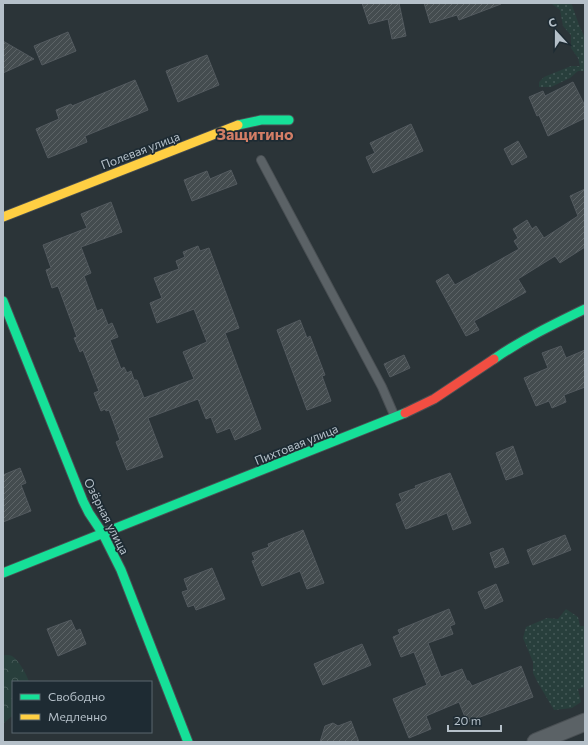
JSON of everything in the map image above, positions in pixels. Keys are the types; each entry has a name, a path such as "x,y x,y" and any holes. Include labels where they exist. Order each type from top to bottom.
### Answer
{"street":[{"name":"Полевая улица","path":"3,217 238,125 261,120 289,120"},
{"name":"Озёрная улица","path":"3,301 83,500 89,513 103,534 120,570 188,742"},
{"name":"Пихтовая улица","path":"3,573 416,408 450,389 530,336 585,309"},
{"path":"536,742 585,722"}],"lane":[{"path":"261,160 382,387 395,417"}],"green space":[{"path":"571,3 572,5 585,38 585,71 578,71 570,78 551,87 539,87 539,82 544,77 571,66 580,66 578,58 571,48 571,35 563,26 560,10 552,4"},
{"path":"566,609 578,617 580,626 585,626 585,687 578,689 581,702 572,708 554,710 533,673 533,662 523,638 526,627 547,618 558,619"},
{"path":"3,656 11,656 15,658 25,672 29,681 12,681 12,716 3,724"}],"building":[{"path":"362,3 399,3 406,36 392,39 388,19 369,24"},
{"path":"424,3 501,4 459,20 457,15 430,23"},
{"path":"68,32 76,51 42,65 34,46"},
{"path":"3,41 34,59 3,73"},
{"path":"207,55 219,85 178,102 166,71"},
{"path":"135,80 148,110 85,136 87,142 48,158 36,129 59,119 56,110 71,104 72,106"},
{"path":"573,82 585,106 585,118 548,136 529,97 543,91 545,96"},
{"path":"411,124 423,151 373,173 366,157 375,153 370,143"},
{"path":"518,141 527,157 512,165 504,149"},
{"path":"231,170 237,184 192,201 184,180 207,171 210,179"},
{"path":"585,189 585,247 560,263 555,256 518,279 526,292 474,321 479,330 466,336 436,281 448,274 455,285 519,249 514,241 518,238 513,229 527,220 532,229 536,226 544,238 578,216 570,196"},
{"path":"111,202 122,232 81,247 91,273 84,276 97,311 102,309 108,325 112,323 118,337 110,340 121,369 124,367 127,373 131,371 134,380 137,380 144,398 194,379 183,352 207,342 194,309 157,323 150,303 162,298 154,278 179,269 176,261 185,257 183,252 198,246 200,251 209,248 239,328 225,333 261,429 235,440 230,428 217,433 211,417 206,419 198,399 148,418 163,457 127,470 116,442 120,440 109,410 106,411 105,409 101,411 94,393 99,391 83,350 80,352 74,338 77,337 58,286 52,288 46,270 51,268 43,245 87,228 81,214"},
{"path":"300,320 307,338 310,336 325,375 322,376 331,401 307,410 277,330"},
{"path":"561,346 566,358 585,350 585,387 564,395 566,402 552,408 549,401 536,406 524,378 548,368 542,353"},
{"path":"404,355 410,368 390,377 384,364"},
{"path":"513,446 523,474 506,480 496,453"},
{"path":"20,468 26,483 21,485 31,511 3,522 3,475"},
{"path":"450,473 471,523 453,530 447,513 406,529 396,504 402,501 399,494 416,488 415,486"},
{"path":"303,530 324,583 307,589 300,571 262,586 252,561 255,560 252,553 269,547 268,544"},
{"path":"565,535 571,550 533,565 527,550"},
{"path":"503,548 509,563 495,568 490,553"},
{"path":"212,568 225,599 196,610 194,605 188,607 182,592 188,590 184,579"},
{"path":"496,584 503,601 485,609 478,592"},
{"path":"449,609 455,624 450,626 453,634 428,643 441,677 462,669 467,681 469,681 472,686 521,666 533,697 467,722 459,702 426,716 431,729 409,738 393,699 427,685 414,652 401,657 393,637 400,634 398,630"},
{"path":"71,620 76,631 80,629 86,644 58,656 47,629"},
{"path":"362,644 371,665 323,685 314,664"},
{"path":"351,721 359,742 320,742 325,726 333,723 338,726"}],"traffic: fast":[{"path":"238,125 261,120 289,120"},
{"path":"3,301 83,501 103,534 121,570 188,742"},
{"path":"494,359 527,338 585,309"},
{"path":"3,573 405,413"}],"traffic: slow":[{"path":"3,217 238,125"}],"traffic: jam":[{"path":"405,413 434,399 494,359"}],"district":[{"name":"Защитино","path":"255,133"}]}
